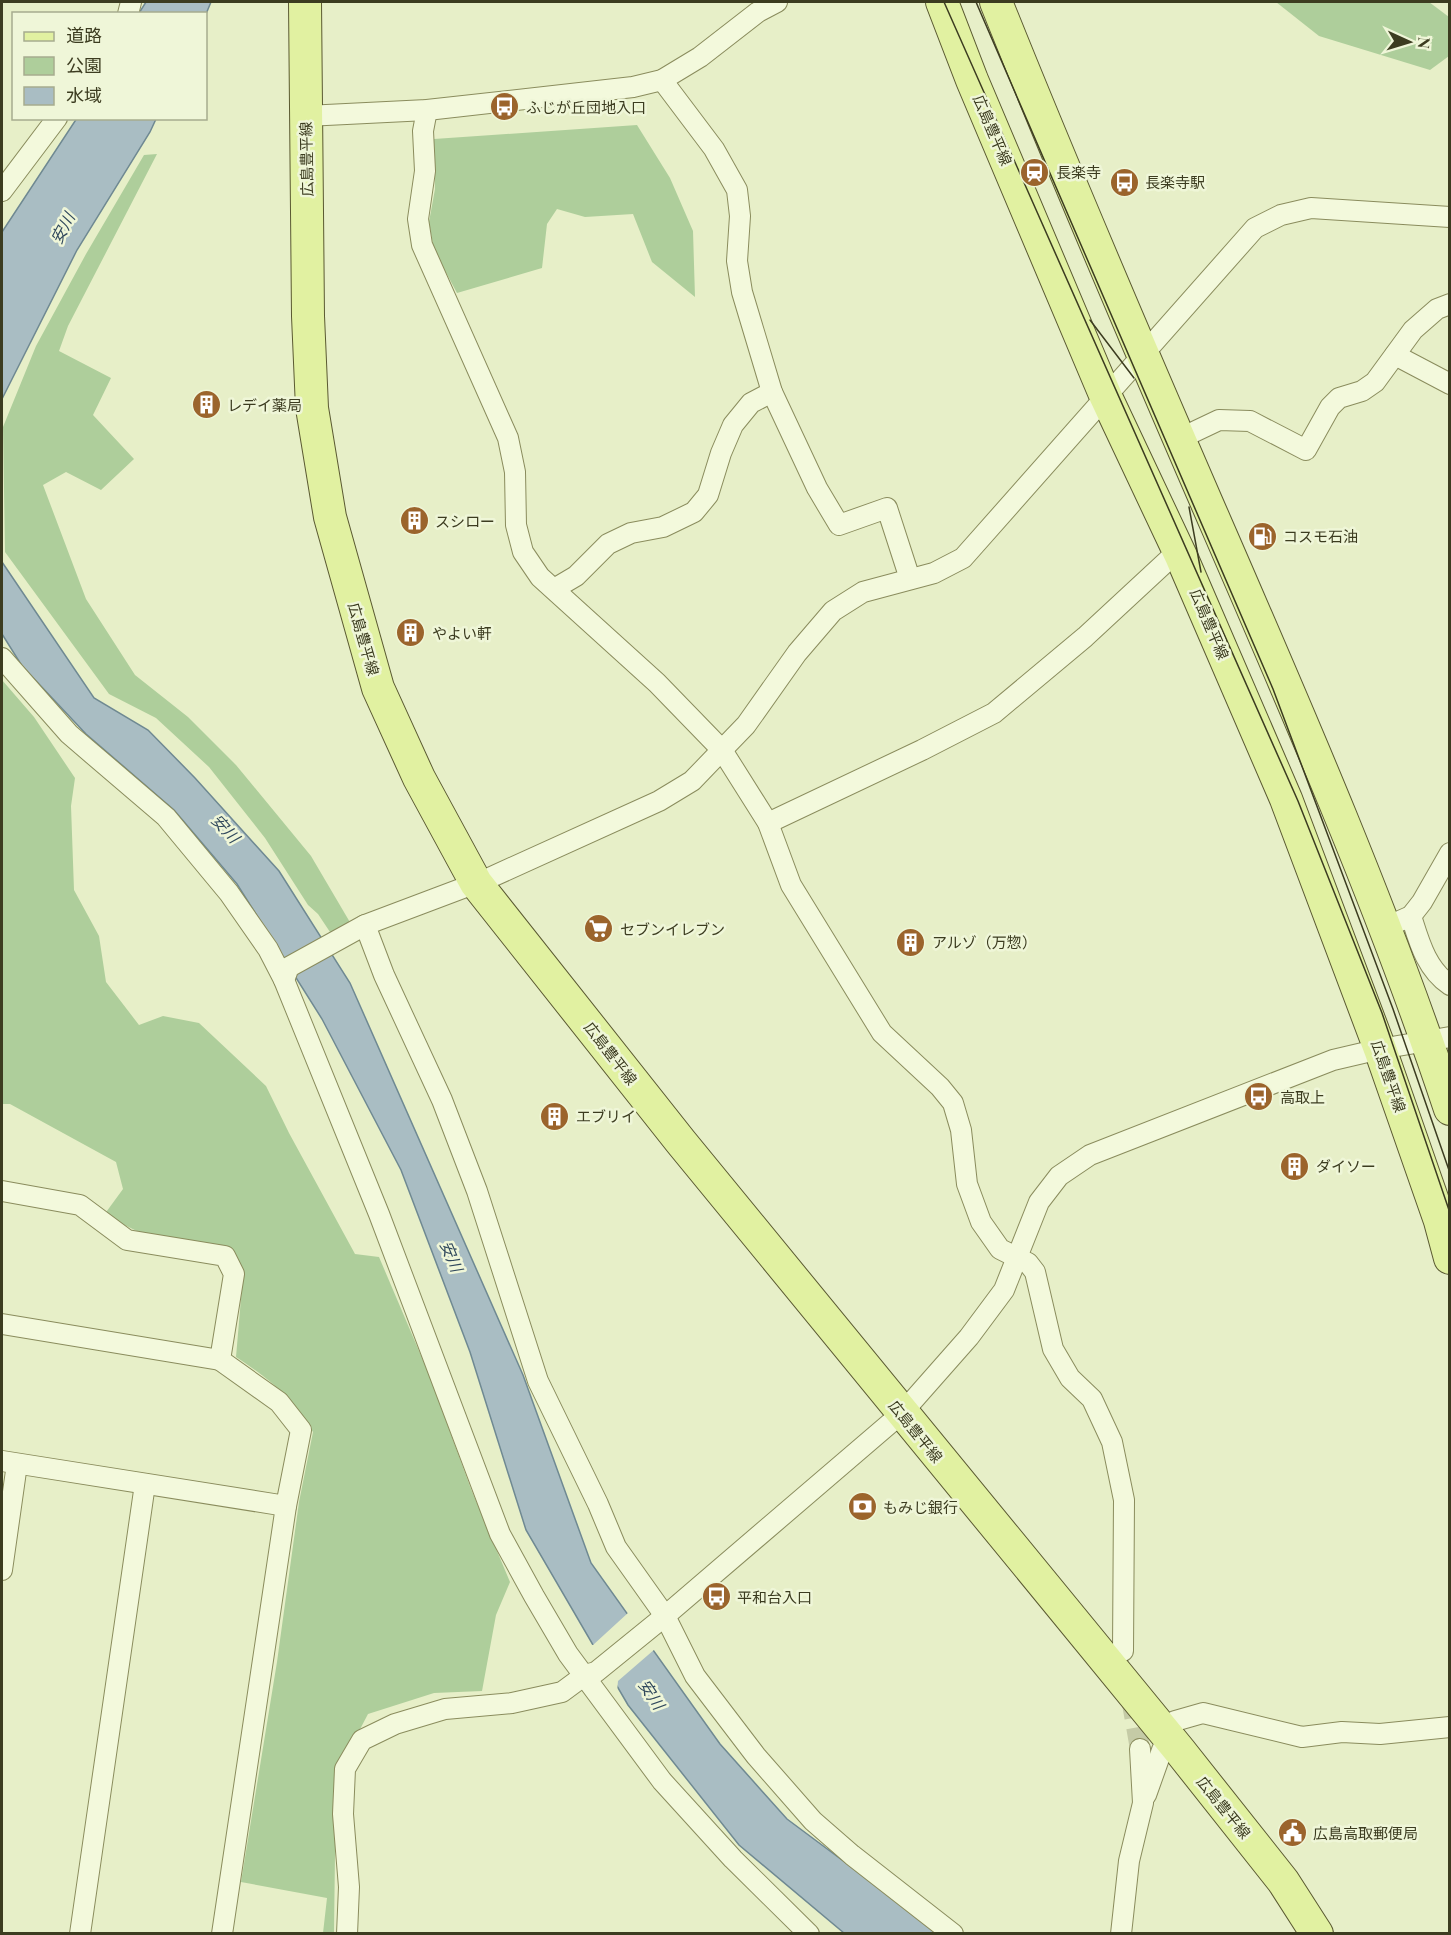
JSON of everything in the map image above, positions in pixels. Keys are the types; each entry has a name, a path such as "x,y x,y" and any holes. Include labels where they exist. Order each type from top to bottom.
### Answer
{"main road":[{"name":"広島豊平線","path":"305,2 308,316 312,408 330,517 378,688 419,778 476,883 681,1142 902,1413 1161,1743 1283,1881 1317,1934"},
{"name":"広島豊平線","path":"942,2 977,91 1106,397 1181,555 1286,800 1380,1049 1440,1221 1449,1258"},
{"path":"996,2 1142,355 1324,775 1397,922 1438,1039 1449,1109"}],"street":[{"path":"306,116 427,110 633,87 662,80 700,57 758,12 777,2"},
{"path":"662,80 714,149 737,190 740,216 737,261 742,292 772,392 817,488 839,525 886,508 910,579"},
{"path":"427,110 423,131 425,171 418,219 423,245 508,438 515,472 516,525 523,552 540,577 657,683 722,750 768,823 791,885 882,1033 953,1103 961,1130 967,1184 981,1222 1000,1249 1028,1263 1035,1272 1053,1349 1070,1378 1092,1399 1112,1442 1124,1500 1123,1651"},
{"path":"2,191 55,120"},
{"path":"286,974 361,928 476,883 659,801 692,781 746,725 797,653 833,611 863,592 934,573 963,558 1255,228 1281,215 1311,208 1449,217"},
{"path":"1179,439 1219,420 1250,421 1306,450 1330,407 1339,398 1362,391 1376,382 1413,330 1437,309 1449,304"},
{"path":"1395,355 1449,384"},
{"path":"554,589 576,576 608,544 631,533 663,527 694,512 708,495 721,453 733,425 751,403 772,392"},
{"path":"768,823 994,713 1085,637 1167,561 1181,555"},
{"path":"2,658 69,734 166,817 229,893 286,974 380,1214 500,1534 539,1606 568,1654 590,1674 662,1781 733,1859 809,1934"},
{"path":"1449,853 1422,902 1397,922 1441,979 1449,985"},
{"path":"361,928 442,1100 477,1191 538,1381 598,1504 616,1548 663,1617 695,1676 756,1756 813,1821 852,1855 953,1934"},
{"path":"347,1934 349,1887 343,1814 345,1769 362,1740 395,1724 445,1709 512,1704 562,1692 590,1674 663,1617 902,1413 969,1337 1004,1290 1039,1202 1059,1176 1090,1155 1333,1060 1438,1039"},
{"path":"2,1191 80,1205 127,1240 225,1256 234,1274 220,1360"},
{"path":"2,1324 220,1360 279,1402 302,1430 286,1506 222,1934"},
{"path":"2,1570 9,1462 286,1506"},
{"path":"80,1934 145,1484"},
{"path":"1121,1934 1129,1861 1143,1803 1161,1743 1175,1721 1203,1713 1302,1737 1342,1732 1380,1734 1449,1727"},
{"path":"1143,1803 1162,1750 1161,1743"}],"green space":[{"path":"1276,2 1429,2 1449,17 1449,56 1430,70 1319,36"},
{"path":"637,125 670,178 693,231 695,297 652,262 633,214 585,217 557,209 547,224 542,268 457,293 434,250 429,222 435,189 434,139"},
{"path":"157,154 68,326 59,351 111,378 93,415 134,459 101,490 66,472 43,485 86,599 135,675 188,717 236,765 311,856 351,924 332,935 318,914 308,905 265,838 209,767 156,718 109,694 5,552 3,427 36,346 86,254 144,155"},
{"path":"2,680 34,717 75,778 71,806 74,890 99,936 106,982 139,1025 163,1016 199,1023 266,1086 355,1254 379,1257 428,1372 471,1489 510,1582 496,1615 482,1691 434,1693 368,1714 336,1775 334,1933 323,1933 327,1898 241,1882 277,1662 299,1502 313,1432 296,1408 279,1390 260,1373 236,1357 243,1275 228,1246 149,1237 104,1215 123,1189 116,1162 10,1104 2,1104"}],"water":[{"path":"146,2 211,2 207,12 140,12"},
{"name":"安川","path":"76,120 156,120 77,250 2,399 2,232"},
{"name":"安川","path":"2,562 94,698 148,730 279,871 350,983 523,1375 591,1563 720,1744 787,1819 940,1933 844,1933 739,1845 628,1705 526,1530 470,1352 401,1170 322,1019 237,884 174,810 86,734 22,666 2,634"}],"pier":[{"path":"629,1612 655,1649 618,1681 617,1692 589,1645 593,1645"}],"tunnel":[{"path":"1131,1698 1140,1749"}],"tram line":[{"path":"944,2 1298,801 1382,1013 1450,1213"},
{"path":"976,2 1273,689 1393,1009 1450,1173"},
{"path":"1090,320 1134,378"},
{"path":"1189,507 1201,572"}],"place":[{"name":"ふじが丘団地入口","path":"505,107"},
{"name":"長楽寺","path":"1035,172"},
{"name":"長楽寺駅","path":"1124,182"},
{"name":"レデイ薬局","path":"206,405"},
{"name":"スシロー","path":"414,521"},
{"name":"コスモ石油","path":"1262,536"},
{"name":"やよい軒","path":"411,633"},
{"name":"セブンイレブン","path":"599,929"},
{"name":"アルゾ（万惣）","path":"911,942"},
{"name":"高取上","path":"1259,1097"},
{"name":"エブリイ","path":"555,1116"},
{"name":"ダイソー","path":"1295,1166"},
{"name":"もみじ銀行","path":"862,1507"},
{"name":"平和台入口","path":"716,1597"},
{"name":"広島高取郵便局","path":"1292,1833"}]}
